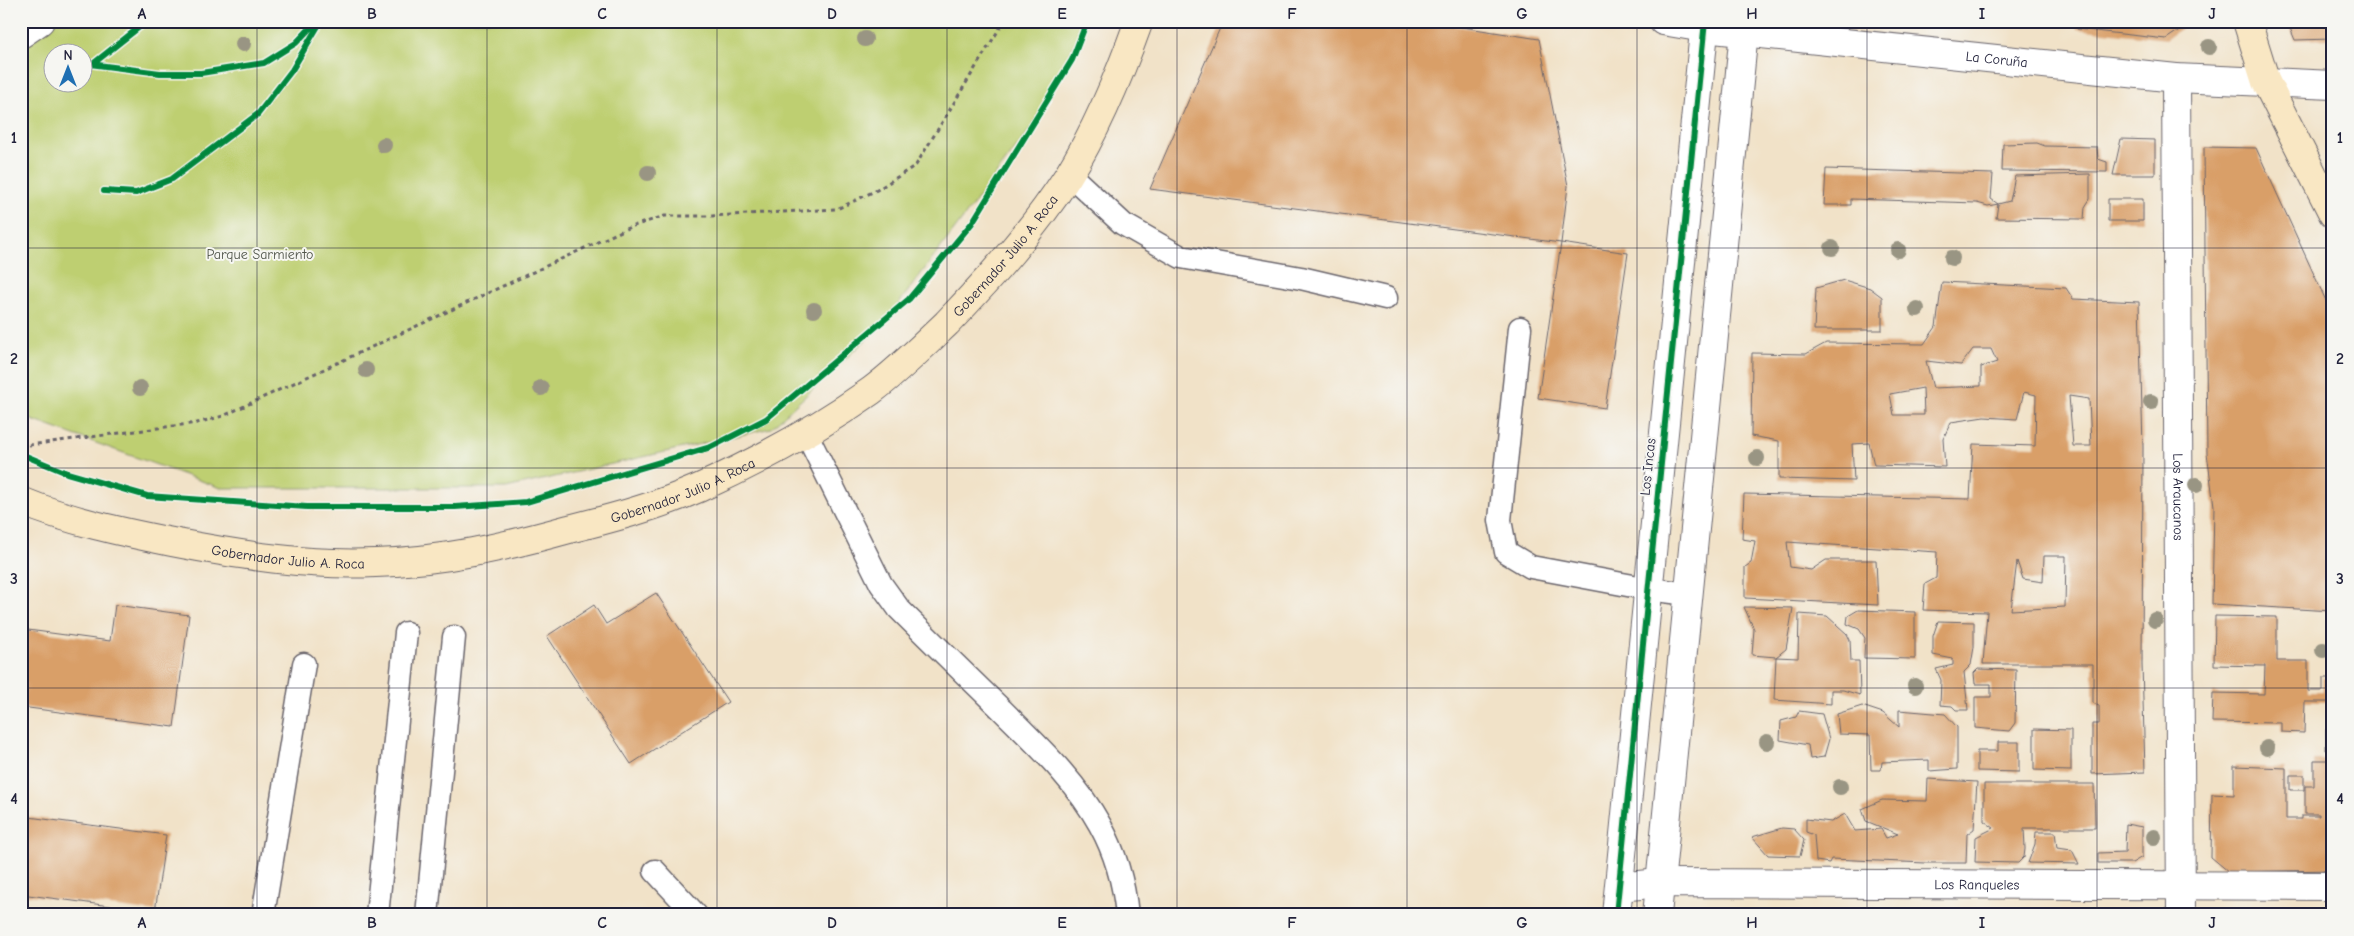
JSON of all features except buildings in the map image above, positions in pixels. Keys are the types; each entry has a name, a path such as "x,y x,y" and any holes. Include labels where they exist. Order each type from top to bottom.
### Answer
{"main road":[{"name":"Gobernador Julio A. Roca","path":"21,501 121,531 204,548 299,562 374,563 456,557 516,544 615,517 687,492 756,460 806,433 872,390 921,349 982,286 1034,225 1069,174 1108,97 1139,21"},
{"path":"2248,21 2266,82 2333,214"}],"street":[{"path":"21,34 40,21"},
{"name":"La Coruña","path":"1663,21 1744,27 2176,78 2333,85"},
{"name":"Los Incas","path":"1616,915 1705,24"},
{"path":"1657,915 1744,27"},
{"name":"Los Araucanos","path":"2176,78 2181,915"},
{"name":"Los Ranqueles","path":"1619,887 1660,884 2181,884 2333,886"}],"lane":[{"path":"1069,174 1123,224 1181,257 1301,278 1386,298"},
{"path":"1520,328 1500,520 1506,552 1531,566 1649,589 1688,594"},
{"path":"806,433 882,584 899,609 1033,740 1081,795 1100,826 1114,858 1125,891 1127,915"},
{"path":"377,915 406,633"},
{"path":"427,915 454,637"},
{"path":"263,915 304,664"},
{"path":"655,870 696,915"}],"path":[{"path":"21,446 197,423 223,416 630,227 665,216 712,216 837,209 877,190 916,165 1004,21"}],"green space":[{"name":"Parque Sarmiento","path":"21,21 1087,21 1032,127 884,323 771,428 506,488 221,488 21,416"}],"cycle path":[{"path":"94,63 147,21"},
{"path":"104,191 136,193 172,179 258,114 292,70 321,21"},
{"path":"21,454 67,473 147,496 307,507 455,507 526,502 711,447 766,419 909,299 972,223 1072,60 1087,21"},
{"path":"1616,915 1705,21"},
{"path":"92,64 160,73 201,73 264,63 296,43 313,25"}]}
